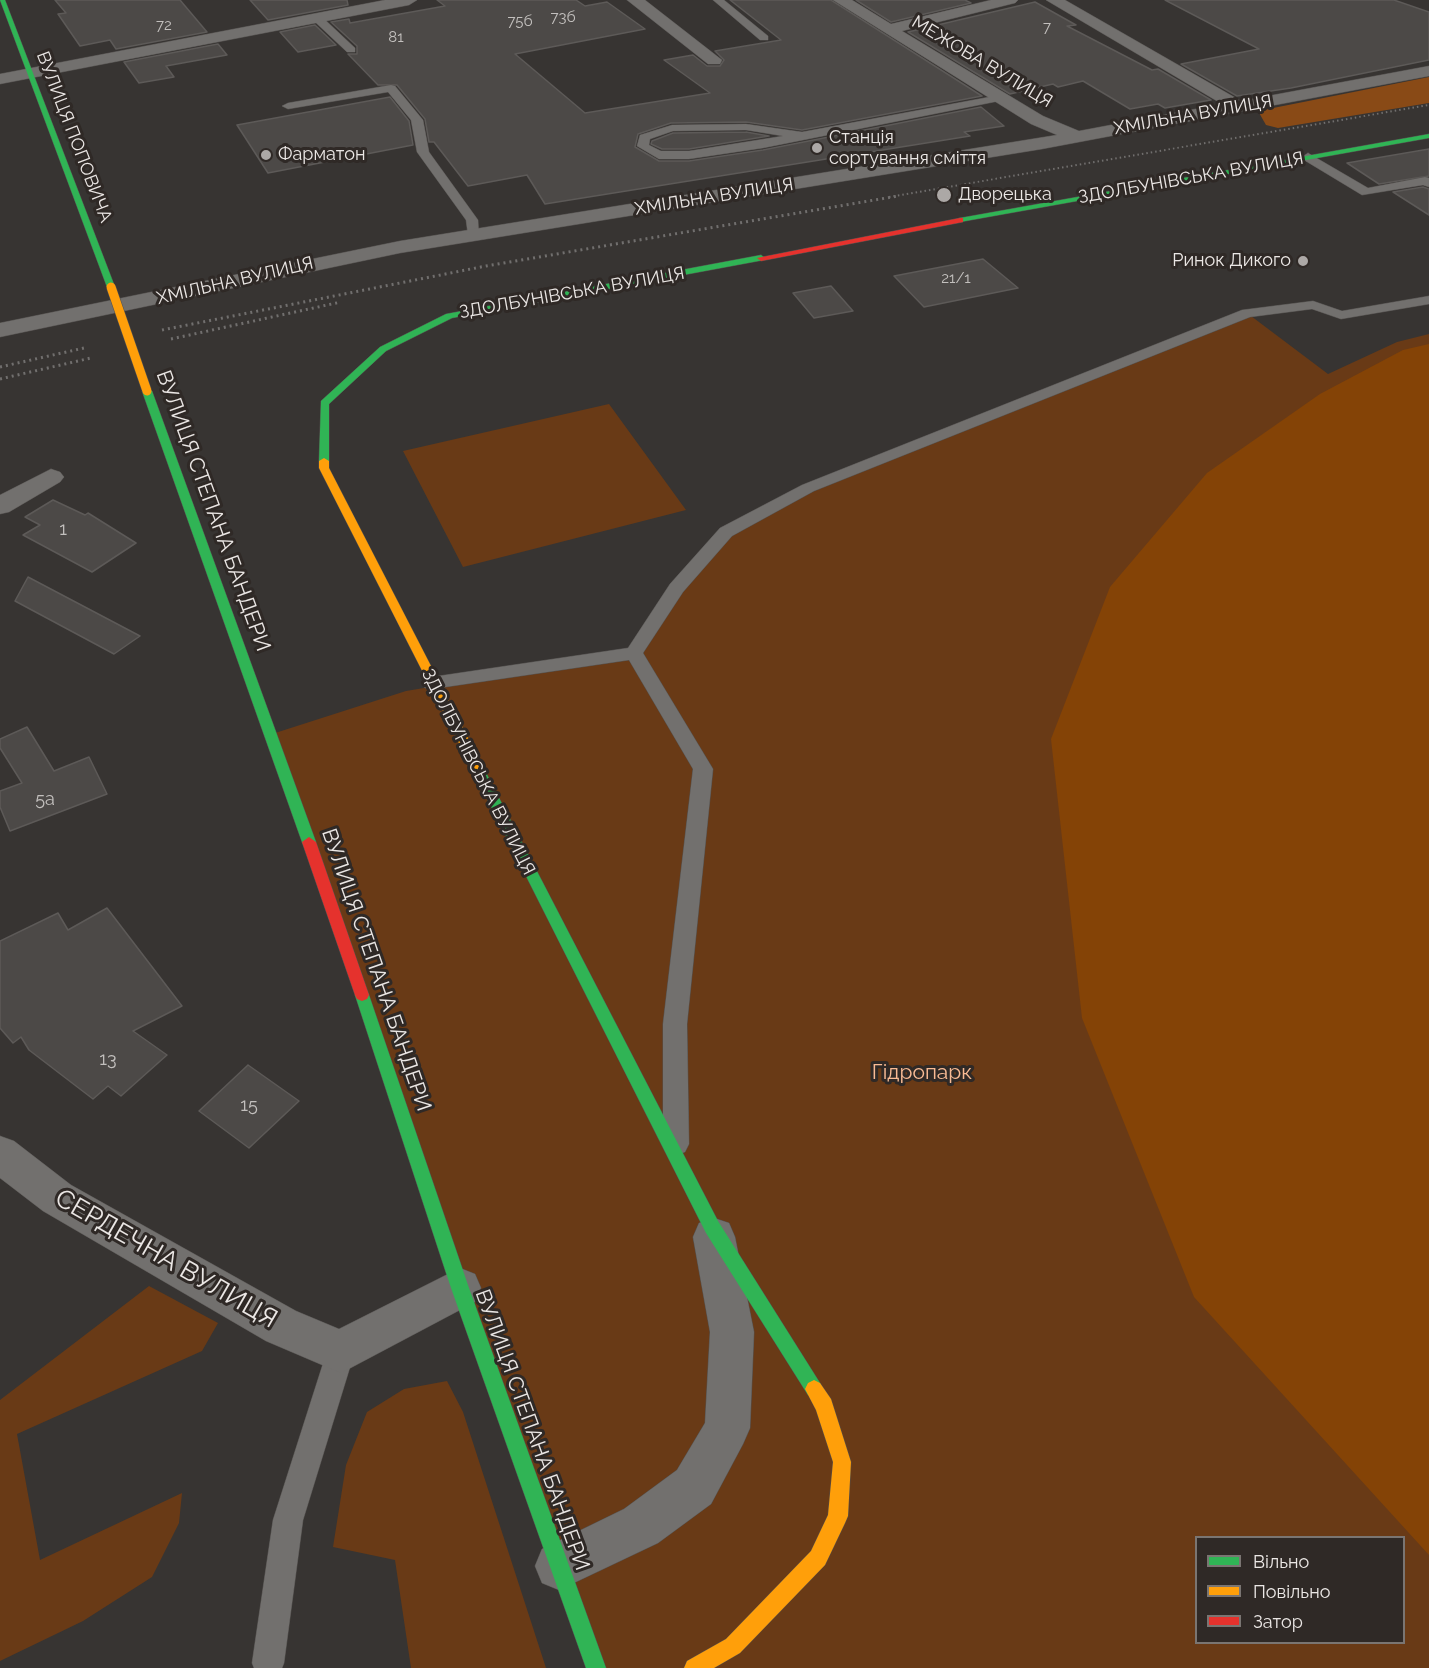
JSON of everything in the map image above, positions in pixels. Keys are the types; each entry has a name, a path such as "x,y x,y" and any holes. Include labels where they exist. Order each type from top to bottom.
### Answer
{"street":[{"path":"334,0 347,12"},
{"path":"0,79 409,0"},
{"path":"635,0 714,60"},
{"name":"МЕЖОВА ВУЛИЦЯ","path":"841,0 1037,120 1074,135"},
{"path":"889,29 1010,0"},
{"path":"1054,0 1239,107"},
{"name":"ВУЛИЦЯ ПОПОВИЧА","path":"2,2 111,287"},
{"name":"ХМІЛЬНА ВУЛИЦЯ","path":"0,330 257,279 309,265 474,235 1239,107 1429,71"},
{"name":"ЗДОЛБУНІВСЬКА ВУЛИЦЯ","path":"694,1668 734,1646 818,1558 838,1516 842,1462 824,1406 712,1227 324,468 324,403 383,349 448,316 1429,136"},
{"name":"ВУЛИЦЯ СТЕПАНА БАНДЕРИ","path":"111,287 272,734 412,1140 460,1288 596,1668"},
{"path":"0,506 51,477"},
{"name":"СЕРДЕЧНА ВУЛИЦЯ","path":"0,1154 57,1198 281,1326 340,1351"},
{"name":"ЗДОЛБУНІВСЬКА ВУЛИЦЯ","path":"559,1566 641,1526 694,1487 727,1428 732,1332 712,1227"},
{"path":"340,1351 460,1288"}],"lane":[{"path":"718,0 764,38"},
{"path":"317,18 351,50"},
{"path":"288,106 391,88 417,120 423,152 472,220 474,235"},
{"path":"802,135 746,127 672,128 644,137 643,146 659,155 689,155 764,144 1000,98"},
{"path":"1308,157 1366,192 1425,181 1429,183"},
{"path":"432,683 634,652 676,588 726,532 808,488 1247,313 1313,305 1341,315 1429,300"},
{"path":"634,652 703,769 675,1024 676,1156"},
{"path":"268,1663 288,1520 340,1351"}],"green space":[{"name":"Гідропарк","path":"1247,313 1328,374 1397,342 1429,334 1429,1668 595,1668 272,734 406,691 634,653 726,532 808,488"},
{"path":"609,404 686,510 463,567 403,451"},
{"path":"149,1286 218,1323 202,1351 17,1434 40,1560 182,1493 179,1523 152,1577 83,1621 0,1661 0,1400"},
{"path":"447,1381 463,1412 546,1668 411,1668 395,1560 333,1547 346,1465 367,1412 404,1389"}],"shaded area":[{"path":"1429,77 1429,103 1278,128 1266,125 1258,111"},
{"path":"1429,344 1429,1555 1194,1297 1082,1018 1051,739 1110,587 1207,473 1320,394 1403,350"}],"building":[{"path":"55,0 180,0 207,32 116,49 110,40 80,46 58,14 66,13"},
{"path":"250,0 347,0 348,5 268,20"},
{"path":"437,0 576,0 585,6 607,2 645,29 515,54 585,113 710,93 664,60 693,55 707,66 720,66 724,60 715,51 781,40 730,0 831,0 982,96 802,130 746,122 671,123 638,134 635,147 659,161 689,161 763,150 981,107 1004,126 964,132 970,136 545,204 527,175 468,186 434,142 429,142 425,119 397,85 378,85 348,54 357,54 357,46 331,22 349,19 350,23 445,6"},
{"path":"856,0 965,0 971,3 891,22"},
{"path":"1165,0 1394,0 1429,12 1429,60 1291,88 1237,96 1181,64 1259,49"},
{"path":"1035,2 1076,25 1067,26 1152,70 1158,69 1211,100 1165,108 1158,104 1130,109 1083,81 1058,87 1053,84 1010,94 908,32"},
{"path":"315,25 336,45 298,52 280,32"},
{"path":"218,44 227,55 166,66 174,77 139,83 124,62"},
{"path":"390,97 409,121 413,145 268,173 237,125"},
{"path":"746,132 769,136 689,149 662,149 651,144 652,141 673,133"},
{"path":"1429,149 1429,176 1379,184 1347,163"},
{"path":"1423,187 1429,189 1429,215 1393,192"},
{"path":"983,259 1018,288 924,307 894,276"},
{"path":"831,286 853,311 814,318 793,293"},
{"path":"53,500 85,515 88,513 136,543 92,572 23,535 40,525 25,517"},
{"path":"28,577 140,636 114,654 15,601"},
{"path":"27,727 54,771 89,757 107,794 10,831 0,807 0,791 22,783 0,748 0,739"},
{"path":"107,908 182,1006 133,1031 167,1055 121,1096 108,1086 93,1099 29,1050 21,1037 13,1043 0,1028 0,941 58,913 68,930"},
{"path":"248,1065 299,1101 249,1148 199,1111"}],"railway":[{"path":"889,197 1429,105"},
{"path":"162,330 486,266 898,196"},
{"path":"171,339 341,302"},
{"path":"0,367 84,348"},
{"path":"0,379 91,358"}],"traffic: fast":[{"path":"2,0 111,287"},
{"path":"960,220 1429,136"},
{"path":"324,461 324,403 383,349 449,316 761,258"},
{"path":"147,391 309,842"},
{"path":"476,765 712,1227 814,1389"},
{"path":"362,995 460,1288 596,1668"}],"traffic: slow":[{"path":"111,287 147,391"},
{"path":"324,461 324,468 476,765"},
{"path":"694,1668 733,1646 818,1558 838,1516 842,1462 824,1406 814,1389"}],"traffic: jam":[{"path":"761,258 960,220"},
{"path":"309,842 362,995"}],"place":[{"name":"Станція сортування сміття","path":"817,148"},
{"name":"Фарматон","path":"266,155"},
{"name":"Дворецька","path":"944,195"},
{"name":"Ринок Дикого","path":"1303,261"}]}
